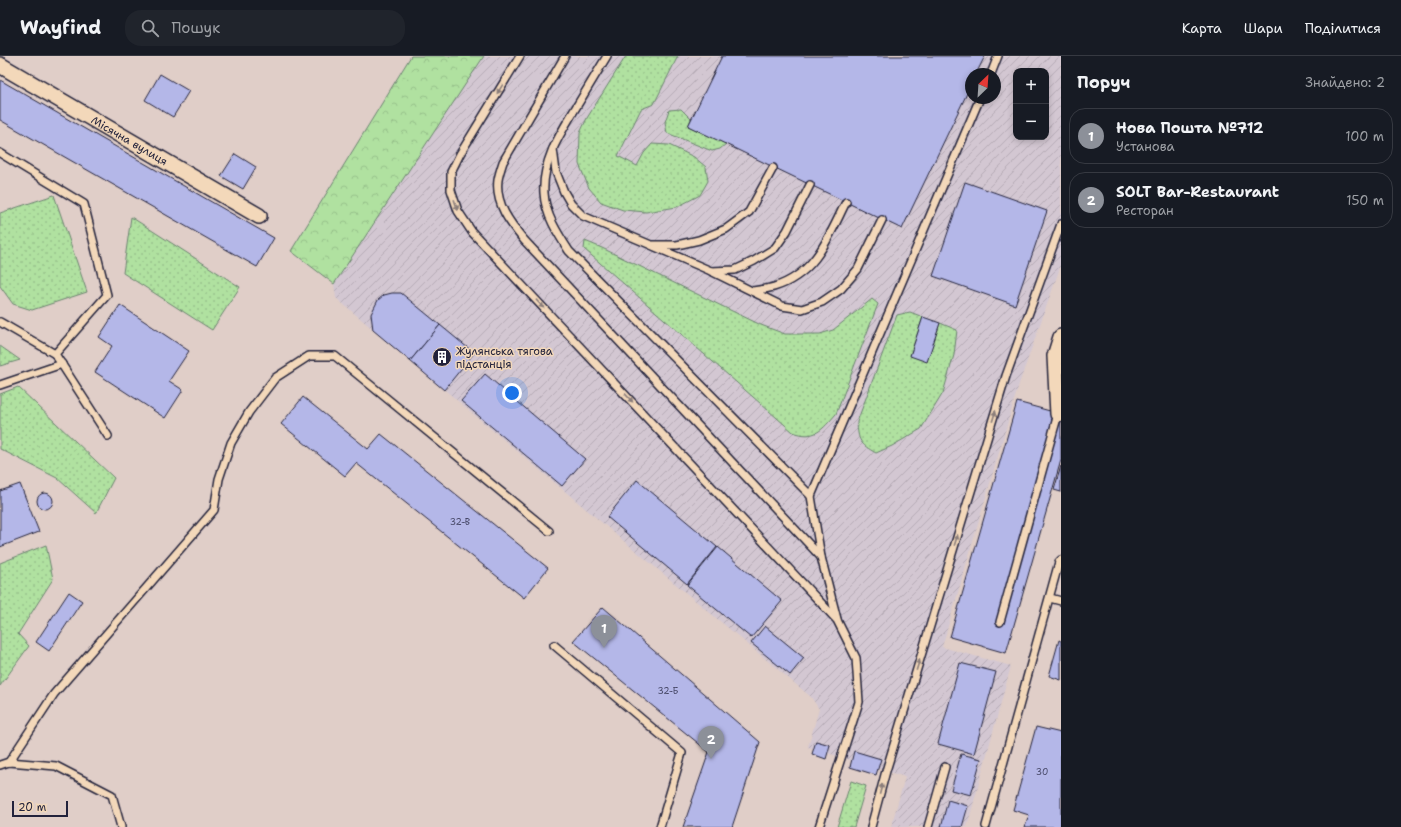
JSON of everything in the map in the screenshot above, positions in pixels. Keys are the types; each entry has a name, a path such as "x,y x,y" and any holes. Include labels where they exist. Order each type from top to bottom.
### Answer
{"street":[{"name":"Місячна вулиця","path":"0,65 259,216"},
{"path":"1058,414 1058,357 1061,337"}],"lane":[{"path":"520,56 460,154 451,172 451,190 458,211 472,232 837,620"},
{"path":"566,56 503,162 498,181 500,202 510,223 524,240 821,557"},
{"path":"607,56 553,147 546,170 544,193 548,211 556,232 569,251 811,496"},
{"path":"993,68 998,56"},
{"path":"818,827 859,702 856,658 837,620 821,557 811,496 977,104"},
{"path":"553,147 556,172 564,192 571,204 583,216 711,271 782,306 802,309 822,302 841,289 858,269 882,220"},
{"path":"0,153 84,204 107,295 55,354"},
{"path":"651,245 677,244 699,240 726,229 749,212 773,168"},
{"path":"711,271 735,270 754,261 775,248 786,231 810,185"},
{"path":"752,291 774,287 794,278 811,265 823,248 846,202"},
{"path":"871,827 890,756 1006,376 1061,224"},
{"path":"0,322 55,354 108,436"},
{"path":"9,762 54,694 214,510 219,479 231,443 249,412 275,378 309,356 335,356 549,531"},
{"path":"0,385 62,364"},
{"path":"1000,622 1058,414"},
{"path":"986,826 1059,562 1061,560"},
{"path":"1050,598 1061,601"},
{"path":"554,644 682,753 660,827"},
{"path":"0,765 9,762 56,766 112,795 121,827"},
{"path":"928,827 945,767"}],"shaded area":[{"path":"484,56 1061,56 1061,265 1019,384 942,647 1011,666 967,827 891,827 905,777 808,747 819,709 811,697 336,298 334,284"}],"green space":[{"path":"411,56 484,56 334,284 291,251"},
{"path":"626,56 678,56 654,104 641,109 618,156 637,166 644,153 652,144 669,145 694,157 706,167 708,181 700,195 677,207 646,212 623,210 601,202 589,188 579,164 580,133 587,118"},
{"path":"681,109 691,119 688,126 726,144 720,149 712,151 667,133 665,122 669,110"},
{"path":"54,195 87,292 32,310 13,304 0,286 0,213"},
{"path":"131,217 240,287 212,330 123,273"},
{"path":"585,241 761,325 785,334 820,334 833,330 872,299 878,304 836,414 818,432 807,435 793,432 584,249"},
{"path":"910,312 923,317 910,355 927,361 940,323 957,330 954,355 943,393 921,429 892,446 876,453 866,447 859,438 857,422 897,315"},
{"path":"0,346 20,360 0,366"},
{"path":"18,387 114,478 96,513 57,478 0,449 0,394"},
{"path":"46,545 53,579 18,634 29,646 0,686 0,563"},
{"path":"851,781 866,786 854,827 837,827"}],"building":[{"path":"722,56 985,56 979,68 965,68 965,98 902,229 688,126"},
{"path":"160,74 189,91 173,117 145,100"},
{"path":"0,80 274,238 257,267 0,120"},
{"path":"235,154 256,167 243,189 221,176"},
{"path":"965,182 1047,211 1015,305 933,276"},
{"path":"401,293 440,325 410,361 373,330 371,314 378,300 384,295"},
{"path":"120,305 189,351 169,381 183,390 165,418 95,372 112,346 99,337"},
{"path":"923,317 940,323 927,362 910,356"},
{"name":"Жулянська тягова підстанція","path":"440,325 474,353 444,390 410,361"},
{"path":"485,374 585,459 562,486 461,401"},
{"path":"303,397 368,449 381,434 548,568 524,598 356,463 345,476 281,424"},
{"path":"1017,402 1061,414 1061,460 1006,653 950,637"},
{"path":"1061,466 1061,492 1054,490"},
{"path":"637,480 717,547 687,584 607,517"},
{"path":"20,484 39,532 0,547 0,491"},
{"path":"42,493 48,493 53,498 51,507 48,509 42,509 37,504 37,498"},
{"path":"718,547 782,601 751,638 687,585"},
{"path":"69,592 82,601 49,651 36,642"},
{"path":"603,607 760,742 732,827 683,827 709,752 573,641"},
{"path":"765,626 804,658 790,675 751,643"},
{"path":"1059,640 1061,641 1061,680 1049,676"},
{"path":"960,663 996,672 974,754 938,744"},
{"path":"1036,727 1061,733 1061,827 1025,827 1029,815 1013,810"},
{"path":"816,741 830,745 826,759 812,754"},
{"path":"854,751 881,759 876,775 850,767"},
{"path":"961,754 981,759 971,795 951,790"},
{"path":"948,800 968,806 962,827 941,827"}],"place":[{"name":"Жулянська тягова підстанція","path":"442,357"},
{"name":"Нова Пошта №712","path":"604,648"},
{"name":"SOLT Bar-Restaurant","path":"711,759"}]}
